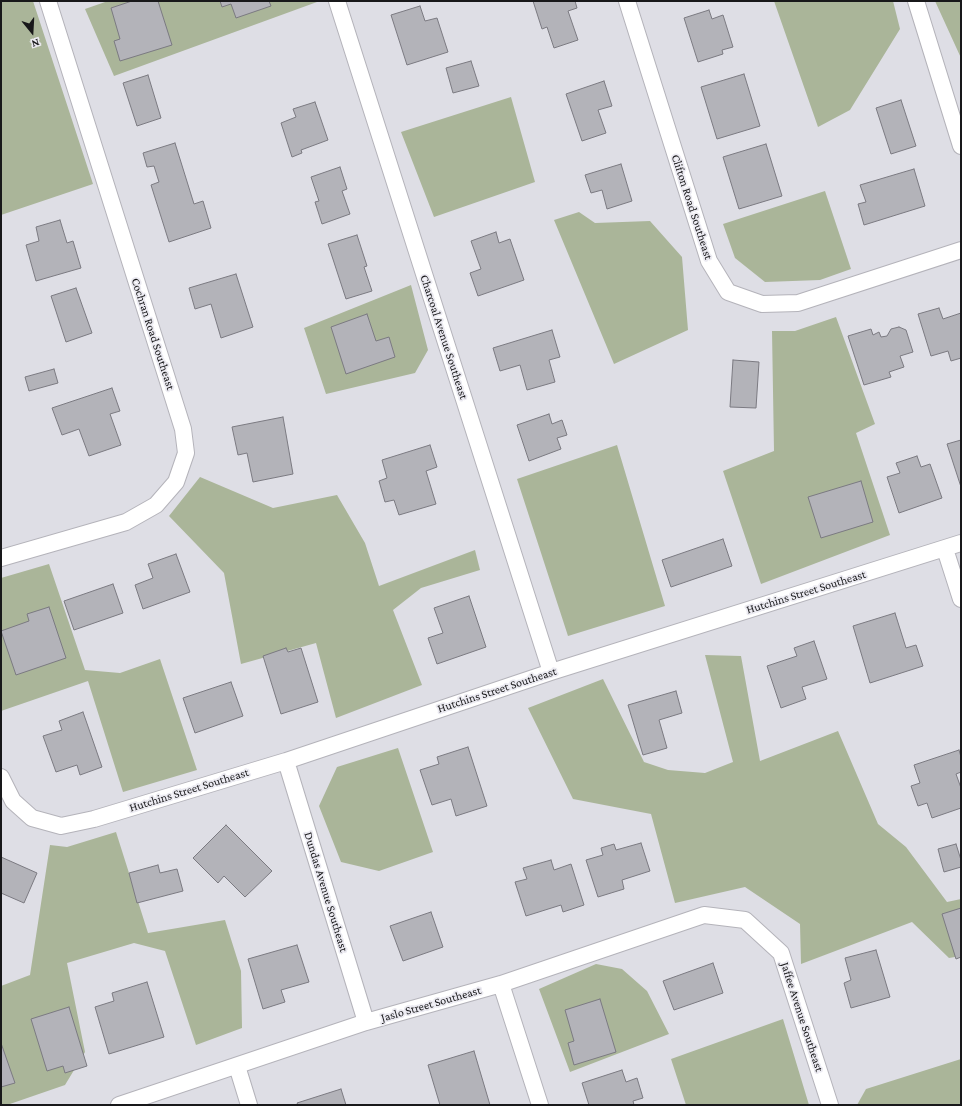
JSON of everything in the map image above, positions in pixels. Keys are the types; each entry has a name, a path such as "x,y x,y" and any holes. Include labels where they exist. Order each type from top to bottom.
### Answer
{"street":[{"name":"Cochran Road Southeast","path":"1,558 126,522 156,505 176,482 186,453 183,429 48,1"},
{"name":"Charcoal Avenue Southeast","path":"337,1 551,672"},
{"name":"Clifton Road Southeast","path":"627,1 709,261 728,292 762,304 798,303 961,250"},
{"path":"916,1 961,146"},
{"name":"Hutchins Street Southeast","path":"1,777 13,801 32,818 61,826 94,819 286,761 551,672 961,543"},
{"path":"945,549 961,599"},
{"name":"Dundas Avenue Southeast","path":"286,761 366,1022"},
{"name":"Jaslo Street Southeast","path":"119,1105 366,1022 501,984 704,915 745,920"},
{"name":"Jaffee Avenue Southeast","path":"745,920 781,952 830,1105"},
{"path":"501,984 540,1105"},
{"path":"237,1066 249,1105"}],"green space":[{"path":"1,1 33,1 93,184 1,215"},
{"path":"108,1 317,2 114,76 85,9"},
{"path":"774,1 893,1 900,29 850,110 818,127"},
{"path":"935,1 961,1 961,58"},
{"path":"511,97 535,182 434,217 401,132"},
{"path":"825,191 851,269 820,280 765,282 735,258 723,224"},
{"path":"579,212 595,223 650,221 682,257 688,330 614,364 554,220"},
{"path":"411,285 428,350 415,373 326,394 304,328"},
{"path":"836,317 875,424 856,433 890,535 761,584 723,471 774,451 772,331 795,331"},
{"path":"617,445 665,606 568,636 517,479"},
{"path":"200,477 273,508 337,495 365,543 379,586 475,550 480,570 421,588 393,610 422,685 336,718 316,643 241,664 224,573 169,516"},
{"path":"49,564 85,670 120,673 160,659 197,770 123,792 88,681 1,711 1,578"},
{"path":"705,655 741,656 760,761 838,731 878,824 906,847 947,902 961,899 961,956 949,958 912,922 801,964 800,924 745,887 675,903 651,814 573,799 528,708 603,679 644,762 668,770 705,773 733,762"},
{"path":"398,748 433,852 379,871 341,862 319,806 337,767"},
{"path":"116,832 148,933 225,920 241,971 242,1028 196,1045 165,951 134,943 67,963 85,1052 65,1085 7,1105 1,1105 1,986 30,975 50,845 67,847"},
{"path":"596,964 622,969 647,991 669,1034 570,1072 539,989"},
{"path":"783,1019 809,1105 686,1105 671,1059"},
{"path":"961,1059 961,1105 857,1105 866,1089"}],"building":[{"path":"132,1 158,1 172,45 120,61 114,41 120,39 111,8"},
{"path":"220,1 269,1 271,6 236,18 231,4 222,7"},
{"path":"533,1 575,1 577,8 568,11 578,40 554,48 547,27 542,29"},
{"path":"420,6 425,21 437,18 448,52 407,65 391,15"},
{"path":"709,10 712,19 723,15 733,47 722,50 723,54 698,62 684,18"},
{"path":"471,61 479,86 453,93 446,68"},
{"path":"744,74 760,126 717,139 701,87"},
{"path":"148,75 161,118 137,126 123,83"},
{"path":"604,81 612,106 598,110 606,133 582,141 566,94"},
{"path":"901,100 916,146 891,154 876,108"},
{"path":"315,102 328,140 301,150 302,153 292,157 281,123 296,117 293,109"},
{"path":"175,143 194,204 203,201 211,228 169,242 151,185 159,182 154,166 147,167 143,153"},
{"path":"766,144 782,196 739,209 723,157"},
{"path":"621,164 632,201 607,209 602,190 591,193 585,175"},
{"path":"340,167 347,189 342,191 350,214 322,224 315,202 319,201 311,177"},
{"path":"914,169 925,206 864,225 858,204 866,202 860,185"},
{"path":"60,220 67,243 73,241 81,268 36,281 26,245 39,241 36,227"},
{"path":"496,232 499,243 510,239 524,280 478,296 470,273 481,269 471,241"},
{"path":"357,235 367,266 364,267 372,291 346,299 328,244"},
{"path":"236,274 253,327 221,338 211,304 195,309 189,288"},
{"path":"76,288 92,333 66,342 51,296"},
{"path":"939,308 943,319 961,313 961,358 951,361 948,351 931,356 918,314"},
{"path":"367,314 376,341 389,337 395,357 346,374 331,327"},
{"path":"899,327 906,330 913,352 900,356 904,367 889,372 891,377 864,385 848,336 871,329 873,335 879,332 881,337 887,336 891,329"},
{"path":"552,330 560,357 549,360 555,382 527,390 520,365 500,371 493,348"},
{"path":"733,360 759,362 756,408 730,407"},
{"path":"54,369 58,383 29,391 25,377"},
{"path":"112,388 120,411 110,414 121,445 89,456 79,429 62,435 52,408"},
{"path":"549,414 552,424 562,420 567,435 557,438 561,449 529,461 517,425"},
{"path":"283,417 293,474 253,482 247,453 238,455 232,427"},
{"path":"961,440 961,487 947,444"},
{"path":"430,445 437,467 426,471 436,504 399,515 394,500 385,502 379,481 387,478 382,460"},
{"path":"917,456 921,467 930,464 942,498 899,513 887,477 900,473 896,463"},
{"path":"861,481 873,522 821,538 808,497"},
{"path":"723,539 732,566 671,587 662,560"},
{"path":"176,554 190,592 143,609 135,585 153,578 148,564"},
{"path":"113,584 123,613 74,630 64,601"},
{"path":"469,596 486,647 437,664 428,638 443,633 434,608"},
{"path":"49,607 66,658 16,675 1,631 29,621 27,614"},
{"path":"895,613 906,648 916,645 923,666 870,683 853,626"},
{"path":"814,641 827,679 802,687 806,699 781,708 767,666 797,656 794,648"},
{"path":"286,648 288,652 301,648 318,702 281,714 263,656"},
{"path":"231,682 243,716 195,733 183,698"},
{"path":"676,691 682,713 659,720 667,748 643,755 628,705"},
{"path":"83,712 102,767 80,775 77,765 56,772 43,736 62,730 59,721"},
{"path":"468,747 487,806 456,816 451,799 432,805 420,770 439,764 437,757"},
{"path":"959,750 961,757 961,772 956,774 961,788 961,808 932,818 927,803 918,806 911,786 920,783 914,765"},
{"path":"226,825 272,871 245,897 224,876 218,883 193,858"},
{"path":"641,843 650,871 622,880 624,889 598,897 586,860 603,855 601,848 614,844 616,850"},
{"path":"956,844 961,860 961,867 944,872 938,849"},
{"path":"1,857 37,873 24,903 1,893"},
{"path":"551,860 554,870 571,864 584,905 563,912 561,905 526,916 515,882 527,879 523,868"},
{"path":"158,865 160,873 177,869 183,891 137,903 129,873"},
{"path":"961,908 961,957 956,959 942,914"},
{"path":"431,912 443,947 403,961 390,926"},
{"path":"297,945 309,982 281,990 285,1002 263,1009 248,959"},
{"path":"876,950 890,997 851,1008 844,983 851,980 845,958"},
{"path":"713,963 723,993 674,1010 663,981"},
{"path":"147,982 164,1037 109,1054 95,1007 114,1001 112,993"},
{"path":"600,999 616,1052 574,1065 568,1043 574,1041 565,1010"},
{"path":"69,1007 87,1066 65,1073 63,1066 47,1071 31,1019"},
{"path":"1,1043 15,1083 1,1087"},
{"path":"474,1051 490,1105 440,1105 428,1065"},
{"path":"622,1070 626,1082 637,1078 643,1098 633,1101 634,1105 589,1105 582,1083"},
{"path":"341,1089 346,1105 298,1105 297,1103"}]}
